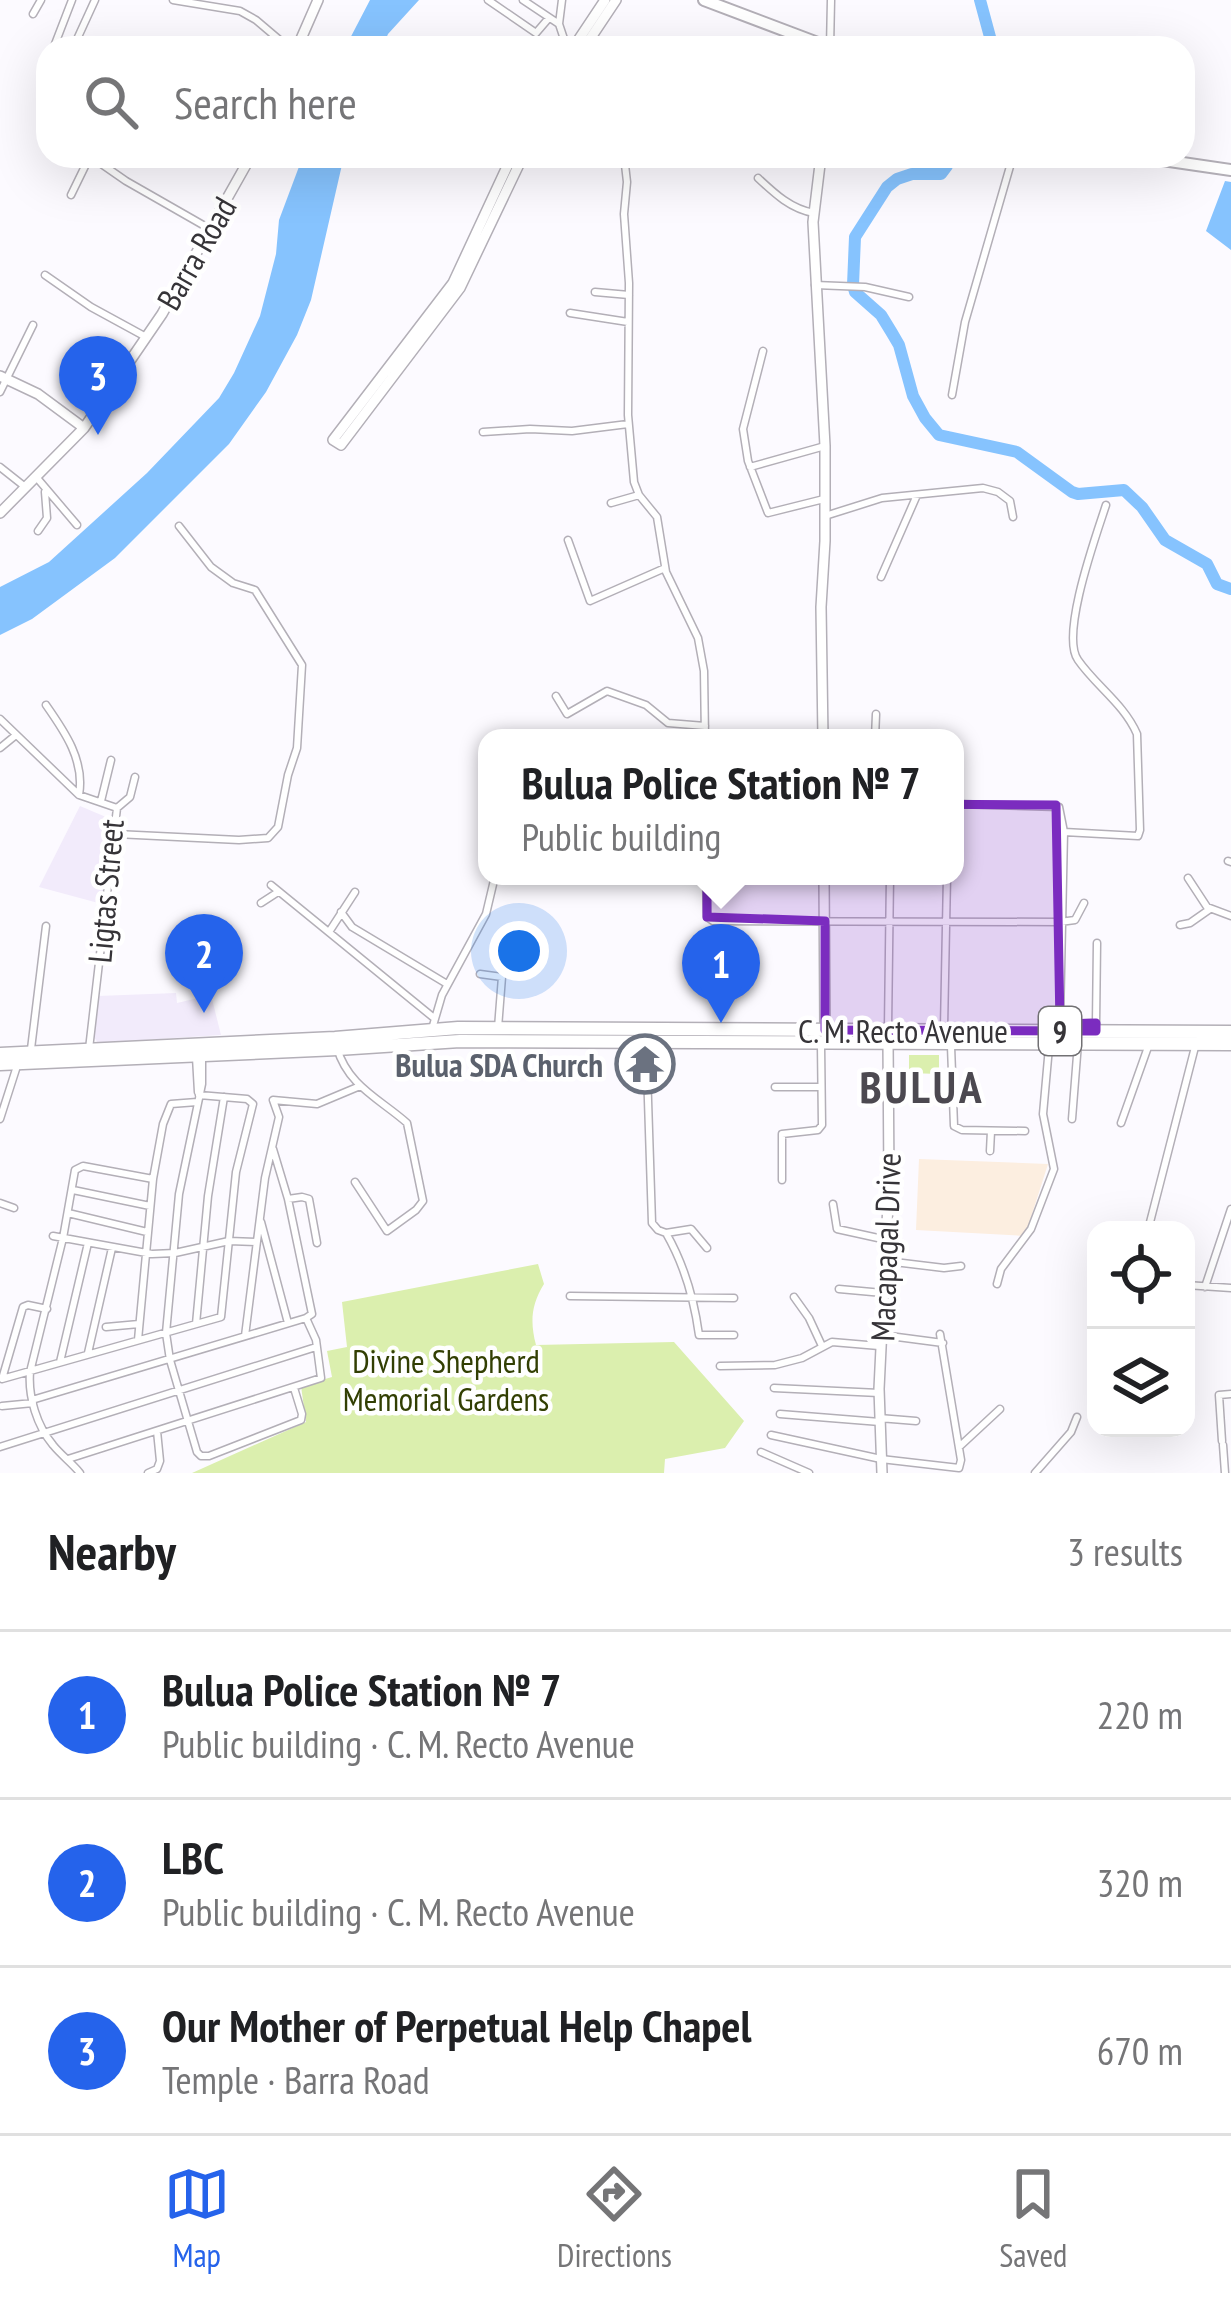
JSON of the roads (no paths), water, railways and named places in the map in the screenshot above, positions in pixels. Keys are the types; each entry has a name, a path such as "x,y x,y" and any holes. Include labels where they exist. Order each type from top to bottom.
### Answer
{"highway":[{"name":"C. M. Recto Avenue","path":"0,1054 199,1056 336,1044 433,1023 646,1035"},
{"name":"C. M. Recto Avenue","path":"1044,1039 1096,1032 1231,1032"},
{"name":"C. M. Recto Avenue","path":"0,1064 89,1055 646,1035 947,1036 1078,1043 1096,1032 1149,1043 1231,1044"}],"main road":[{"path":"704,0 798,36"},
{"path":"1195,166 1231,170"}],"street":[{"path":"33,14 40,0"},
{"path":"58,36 72,0"},
{"path":"79,36 94,0"},
{"path":"173,0 240,11 277,36"},
{"path":"299,36 318,0"},
{"path":"488,0 536,33 548,19"},
{"path":"523,0 559,24"},
{"path":"562,0 559,24 564,36"},
{"path":"579,36 605,0"},
{"path":"592,36 616,0"},
{"path":"830,36 831,0"},
{"path":"71,195 84,168"},
{"path":"112,168 127,182 210,230"},
{"name":"Barra Road","path":"0,513 26,489 41,483 84,428 188,273 244,168"},
{"path":"506,168 453,283 337,443 460,288 518,168"},
{"path":"556,697 567,714 602,693 616,692 646,705 668,723 705,726 698,638 665,568 657,517 634,482 628,424 625,168"},
{"path":"820,168 814,213 825,446 823,729"},
{"path":"952,395 964,322 1009,168"},
{"path":"758,178 801,211 814,213"},
{"path":"45,275 146,337"},
{"path":"815,284 865,286 909,297"},
{"path":"595,292 629,295"},
{"path":"570,314 628,322"},
{"path":"0,392 33,325"},
{"path":"94,345 128,364"},
{"path":"763,350 743,429 762,504 768,513 824,499"},
{"path":"4,377 38,394 84,428"},
{"path":"483,432 572,431 628,424"},
{"path":"751,467 825,446"},
{"path":"0,467 26,489"},
{"path":"998,492 1002,481"},
{"path":"41,483 77,524"},
{"path":"38,531 47,518 41,483"},
{"path":"825,516 882,498 983,488 1010,501 1012,517"},
{"path":"611,502 639,495"},
{"path":"881,577 917,495"},
{"path":"1064,832 1138,836 1140,830 1137,734 1078,661 1072,646 1073,623 1106,505"},
{"path":"116,834 268,838 278,827 297,748 302,665 255,590 233,583 211,567 179,526"},
{"path":"568,540 590,601 665,568"},
{"path":"46,705 79,763 79,795"},
{"path":"875,729 877,714"},
{"name":"Ligtas Street","path":"0,719 79,795 118,808 89,1055"},
{"path":"0,748 16,734"},
{"path":"100,801 110,760"},
{"path":"118,808 130,797 135,777"},
{"path":"964,804 1057,806 1064,832 1060,1018 1096,1032 1096,943"},
{"path":"1188,878 1210,909 1231,916"},
{"path":"261,904 274,888 433,1023 447,984 486,914 493,885"},
{"path":"706,885 707,917 713,921 1060,922 1075,920 1084,904"},
{"path":"782,1180 782,1134 821,1128 824,885"},
{"name":"Macapagal Drive","path":"882,1473 879,1393 890,1156 890,885"},
{"path":"947,885 947,1036 954,1126 1025,1131"},
{"path":"328,932 356,892"},
{"path":"1180,925 1210,909"},
{"path":"341,912 352,927 447,984"},
{"path":"30,1053 46,926"},
{"path":"499,1028 503,964"},
{"path":"480,974 502,977"},
{"path":"646,1035 651,1218 679,1256 699,1335 734,1335"},
{"path":"997,1284 1000,1269 1031,1229 1054,1169 1043,1114 1044,1039"},
{"path":"1072,1119 1078,1043"},
{"path":"1121,1123 1149,1043"},
{"path":"1150,1221 1196,1043"},
{"path":"336,1044 345,1070 406,1123 423,1201 387,1231 355,1182"},
{"path":"199,1056 198,1099 179,1194 166,1333 197,1452 209,1456 301,1420 294,1388"},
{"path":"0,1119 18,1064"},
{"path":"245,1336 266,1171 279,1117 273,1100 317,1104 360,1086"},
{"path":"775,1087 821,1087"},
{"path":"196,1324 224,1097"},
{"path":"1,1379 221,1317 238,1163 253,1104 249,1099 198,1099 174,1102 168,1108 153,1179 138,1340"},
{"path":"990,1150 991,1131"},
{"path":"2,1406 32,1402 306,1318 313,1310 273,1149"},
{"path":"80,1473 45,1433 32,1402 30,1372 64,1238 75,1170 79,1166 153,1179"},
{"path":"74,1190 150,1206"},
{"path":"288,1199 309,1199 317,1244"},
{"path":"0,1203 14,1208"},
{"path":"833,1204 837,1229 887,1240"},
{"path":"1204,1286 1231,1209"},
{"path":"68,1214 147,1232"},
{"path":"260,1217 288,1323"},
{"path":"666,1233 691,1229 707,1248"},
{"path":"53,1235 145,1254 229,1241 257,1242"},
{"path":"60,1362 88,1243"},
{"path":"88,1353 112,1248"},
{"path":"886,1261 961,1266"},
{"path":"1195,1286 1231,1288"},
{"path":"839,1289 884,1293"},
{"path":"570,1295 734,1298"},
{"path":"794,1297 822,1346"},
{"path":"1,1379 23,1307 47,1309"},
{"path":"68,1459 321,1378 306,1318"},
{"path":"106,1327 139,1324"},
{"path":"720,1366 769,1366 802,1358 832,1342 941,1339 959,1468 881,1459 771,1435"},
{"path":"0,1447 316,1347"},
{"path":"774,1388 879,1393"},
{"path":"1225,1473 1219,1395 1231,1394"},
{"path":"959,1447 1000,1409"},
{"path":"780,1414 916,1421"},
{"path":"1035,1473 1071,1432 1076,1418"},
{"path":"148,1473 160,1461 157,1431"},
{"path":"760,1452 809,1473"}],"water":[{"path":"370,0 419,0 387,36 351,36"},
{"path":"298,168 341,168 311,300 266,392 229,444 115,558 32,619 0,635 0,587 49,562 147,473 219,398 260,316 276,254 279,220"},
{"path":"1225,181 1231,182 1231,250 1206,231"}],"waterway":[{"path":"980,0 990,36"},
{"path":"946,168 941,174 897,179 855,237 855,292 881,315 899,345 913,396 925,418 939,435 1017,452 1072,492 1124,490 1165,540 1207,564 1217,584 1231,589"}],"place":[{"name":"Our Mother of Perpetual Help Chapel","path":"98,435"},
{"name":"LBC","path":"204,1013"},
{"name":"Bulua Police Station № 7","path":"721,1023"},
{"name":"Bulua SDA Church","path":"645,1064"}],"district":[{"name":"BULUA","path":"922,1086"}],"park label":[{"name":"Divine Shepherd Memorial Gardens","path":"446,1379"}]}
